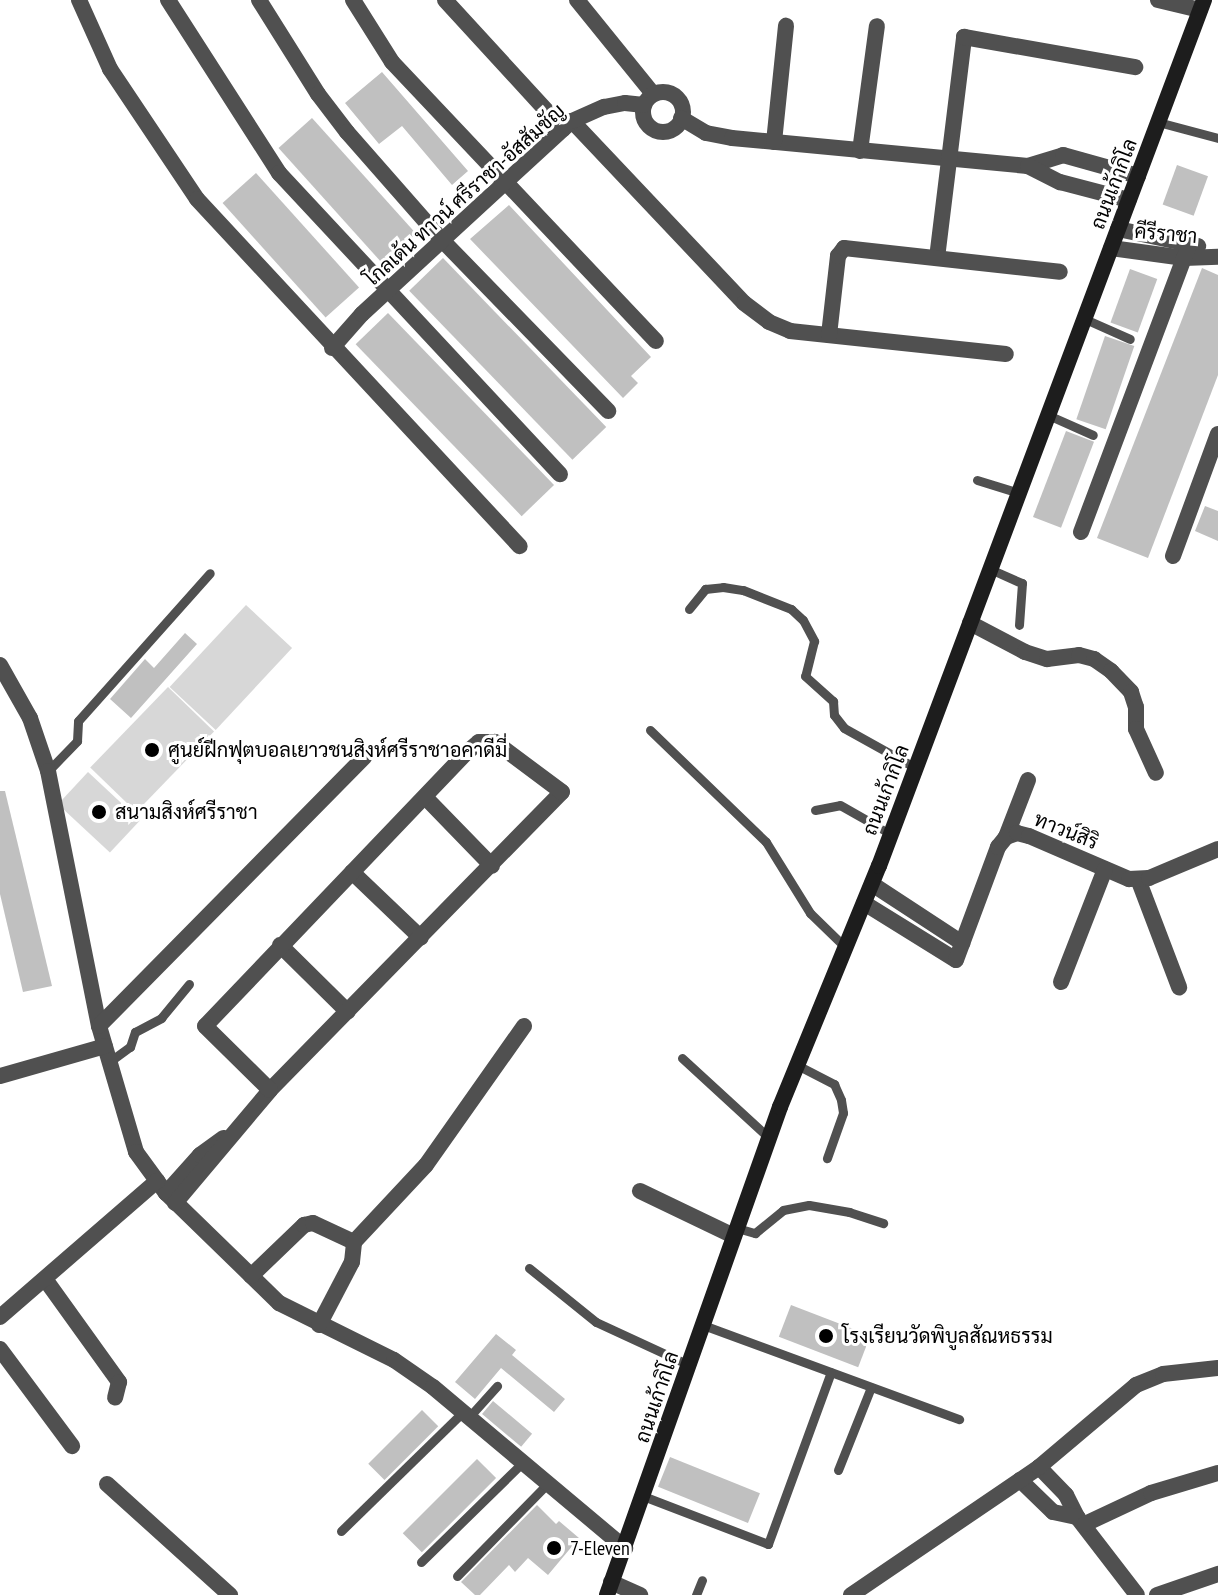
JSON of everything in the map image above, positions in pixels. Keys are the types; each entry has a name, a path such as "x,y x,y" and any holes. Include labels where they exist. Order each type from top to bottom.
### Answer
{"main road":[{"name":"ถนนเก้ากิโล","path":"609,1588 769,1138 872,884 1202,5"}],"street":[{"path":"79,0 110,69 197,199 332,348 520,546"},
{"path":"168,0 279,173 560,474"},
{"path":"259,0 332,113 441,239 608,411"},
{"path":"353,0 392,62 656,341"},
{"path":"445,0 755,314 790,331 1006,354"},
{"path":"577,0 649,100 646,122 661,131 677,126 682,109 673,95 649,100"},
{"path":"1158,0 1202,5"},
{"path":"774,142 786,26"},
{"path":"860,151 877,26"},
{"path":"937,258 964,37 1135,67"},
{"name":"โกลเด้น ทาวน์ ศรีราชา-อัสสัมชัญ","path":"332,348 362,314 441,239 567,125 604,107 649,100"},
{"path":"681,118 706,133 774,142 1028,166 1063,155 1138,176"},
{"path":"1028,166 1060,182 1129,200"},
{"name":"คีรีราชา","path":"1118,229 1218,256"},
{"path":"829,335 838,256 844,248 1060,272"},
{"name":"คีรีราชา","path":"1111,248 1187,250"},
{"path":"1081,532 1187,250"},
{"path":"1173,556 1218,434"},
{"path":"970,623 1025,652 1047,659 1079,655 1094,659 1111,671 1131,692 1136,707 1136,729 1156,773"},
{"path":"0,665 30,718 48,771 99,1026 136,1152 166,1192 279,1303 394,1360 466,1415 625,1548"},
{"path":"0,1317 45,1279 166,1192 200,1155 234,1130 562,792 495,742 485,740 467,752 205,1026 270,1090"},
{"path":"99,1026 364,757"},
{"path":"1006,837 1028,780"},
{"path":"425,797 492,866"},
{"name":"ทาวน์สิริ","path":"864,903 956,960 998,847 1006,837 1017,833 1029,836 1129,879 1138,879"},
{"path":"1179,987 1138,879 1149,878 1218,849"},
{"path":"1061,982 1105,869"},
{"path":"352,872 421,938"},
{"path":"872,884 962,943"},
{"path":"280,945 348,1012"},
{"path":"319,1325 352,1262 354,1242 426,1165 524,1026"},
{"path":"0,1076 107,1054"},
{"path":"640,1191 736,1232"},
{"path":"251,1276 304,1225 313,1223 354,1242"},
{"path":"45,1279 119,1382 115,1398"},
{"path":"0,1349 72,1446"},
{"path":"851,1595 1039,1467 1136,1385 1163,1374 1218,1368"},
{"path":"1039,1467 1066,1495 1137,1595"},
{"path":"1020,1480 1053,1512 1081,1520 1151,1493 1218,1473"},
{"path":"107,1484 230,1595"},
{"path":"1157,1595 1218,1574"},
{"path":"609,1588 640,1595"}],"lane":[{"path":"1158,122 1218,138"},
{"path":"1085,319 1130,339"},
{"path":"1048,415 1093,435"},
{"path":"977,480 1019,493"},
{"path":"990,569 1022,583 1019,625"},
{"path":"48,771 77,741 78,721 210,573"},
{"path":"689,609 705,589 723,587 743,590 791,609 803,620 814,641 805,676 833,701 834,715 844,728 916,768"},
{"path":"650,730 766,842 810,913 846,948"},
{"path":"815,810 840,805 891,834"},
{"path":"107,1054 130,1047 135,1032 161,1018 189,984"},
{"path":"682,1058 769,1138"},
{"path":"797,1065 834,1084 841,1100 843,1113 827,1158"},
{"path":"736,1232 755,1233 783,1210 809,1205 849,1212 883,1223"},
{"path":"529,1268 596,1322 689,1365"},
{"path":"703,1325 959,1419"},
{"path":"643,1496 768,1544 831,1372"},
{"path":"341,1531 497,1386"},
{"path":"838,1470 871,1387"},
{"path":"421,1562 522,1463"},
{"path":"457,1576 547,1484"},
{"path":"696,1595 702,1580"}],"shaded area":[{"path":"246,605 292,648 216,730 170,687"},
{"name":"ศูนย์ฝีกฟุตบอลเยาวชนสิงห์ศรีราชาอคาดีมี่","path":"168,687 214,731 136,812 90,768"},
{"name":"สนามสิงห์ศรีราชา","path":"88,772 140,820 110,853 58,804"}],"building":[{"path":"382,72 468,171 452,185 402,126 379,144 345,103"},
{"path":"312,118 416,234 383,264 279,148"},
{"path":"1177,165 1208,176 1194,216 1163,204"},
{"path":"256,173 359,287 326,318 223,203"},
{"path":"509,205 651,357 631,376 638,383 623,398 470,239"},
{"path":"443,258 606,427 572,460 409,291"},
{"path":"1202,268 1218,275 1218,375 1148,558 1097,538"},
{"path":"1130,269 1157,279 1138,332 1111,323"},
{"path":"388,313 554,485 522,516 356,344"},
{"path":"1105,336 1134,346 1106,429 1076,419"},
{"path":"1066,431 1094,442 1061,528 1033,517"},
{"path":"1205,506 1218,511 1218,541 1195,531"},
{"path":"185,633 197,644 131,718 110,699 145,659 154,668"},
{"path":"0,791 5,791 52,986 23,992 0,894"},
{"name":"โรงเรียนวัดพิบูลสัณหธรรม","path":"791,1305 870,1335 858,1367 779,1337"},
{"path":"496,1334 516,1350 512,1355 565,1399 554,1412 501,1368 475,1399 455,1382"},
{"path":"493,1401 532,1434 521,1447 482,1414"},
{"path":"422,1410 438,1426 385,1480 368,1464"},
{"path":"670,1457 760,1493 748,1523 658,1487"},
{"path":"477,1459 496,1478 422,1552 403,1533"},
{"path":"537,1505 556,1524 559,1521 579,1538 548,1575 528,1558 515,1572 509,1565 480,1595 475,1595 461,1582"}],"place":[{"name":"ศูนย์ฝีกฟุตบอลเยาวชนสิงห์ศรีราชาอคาดีมี่","path":"152,750"},
{"name":"สนามสิงห์ศรีราชา","path":"99,812"},
{"name":"โรงเรียนวัดพิบูลสัณหธรรม","path":"826,1336"},
{"name":"7-Eleven","path":"554,1548"}]}
